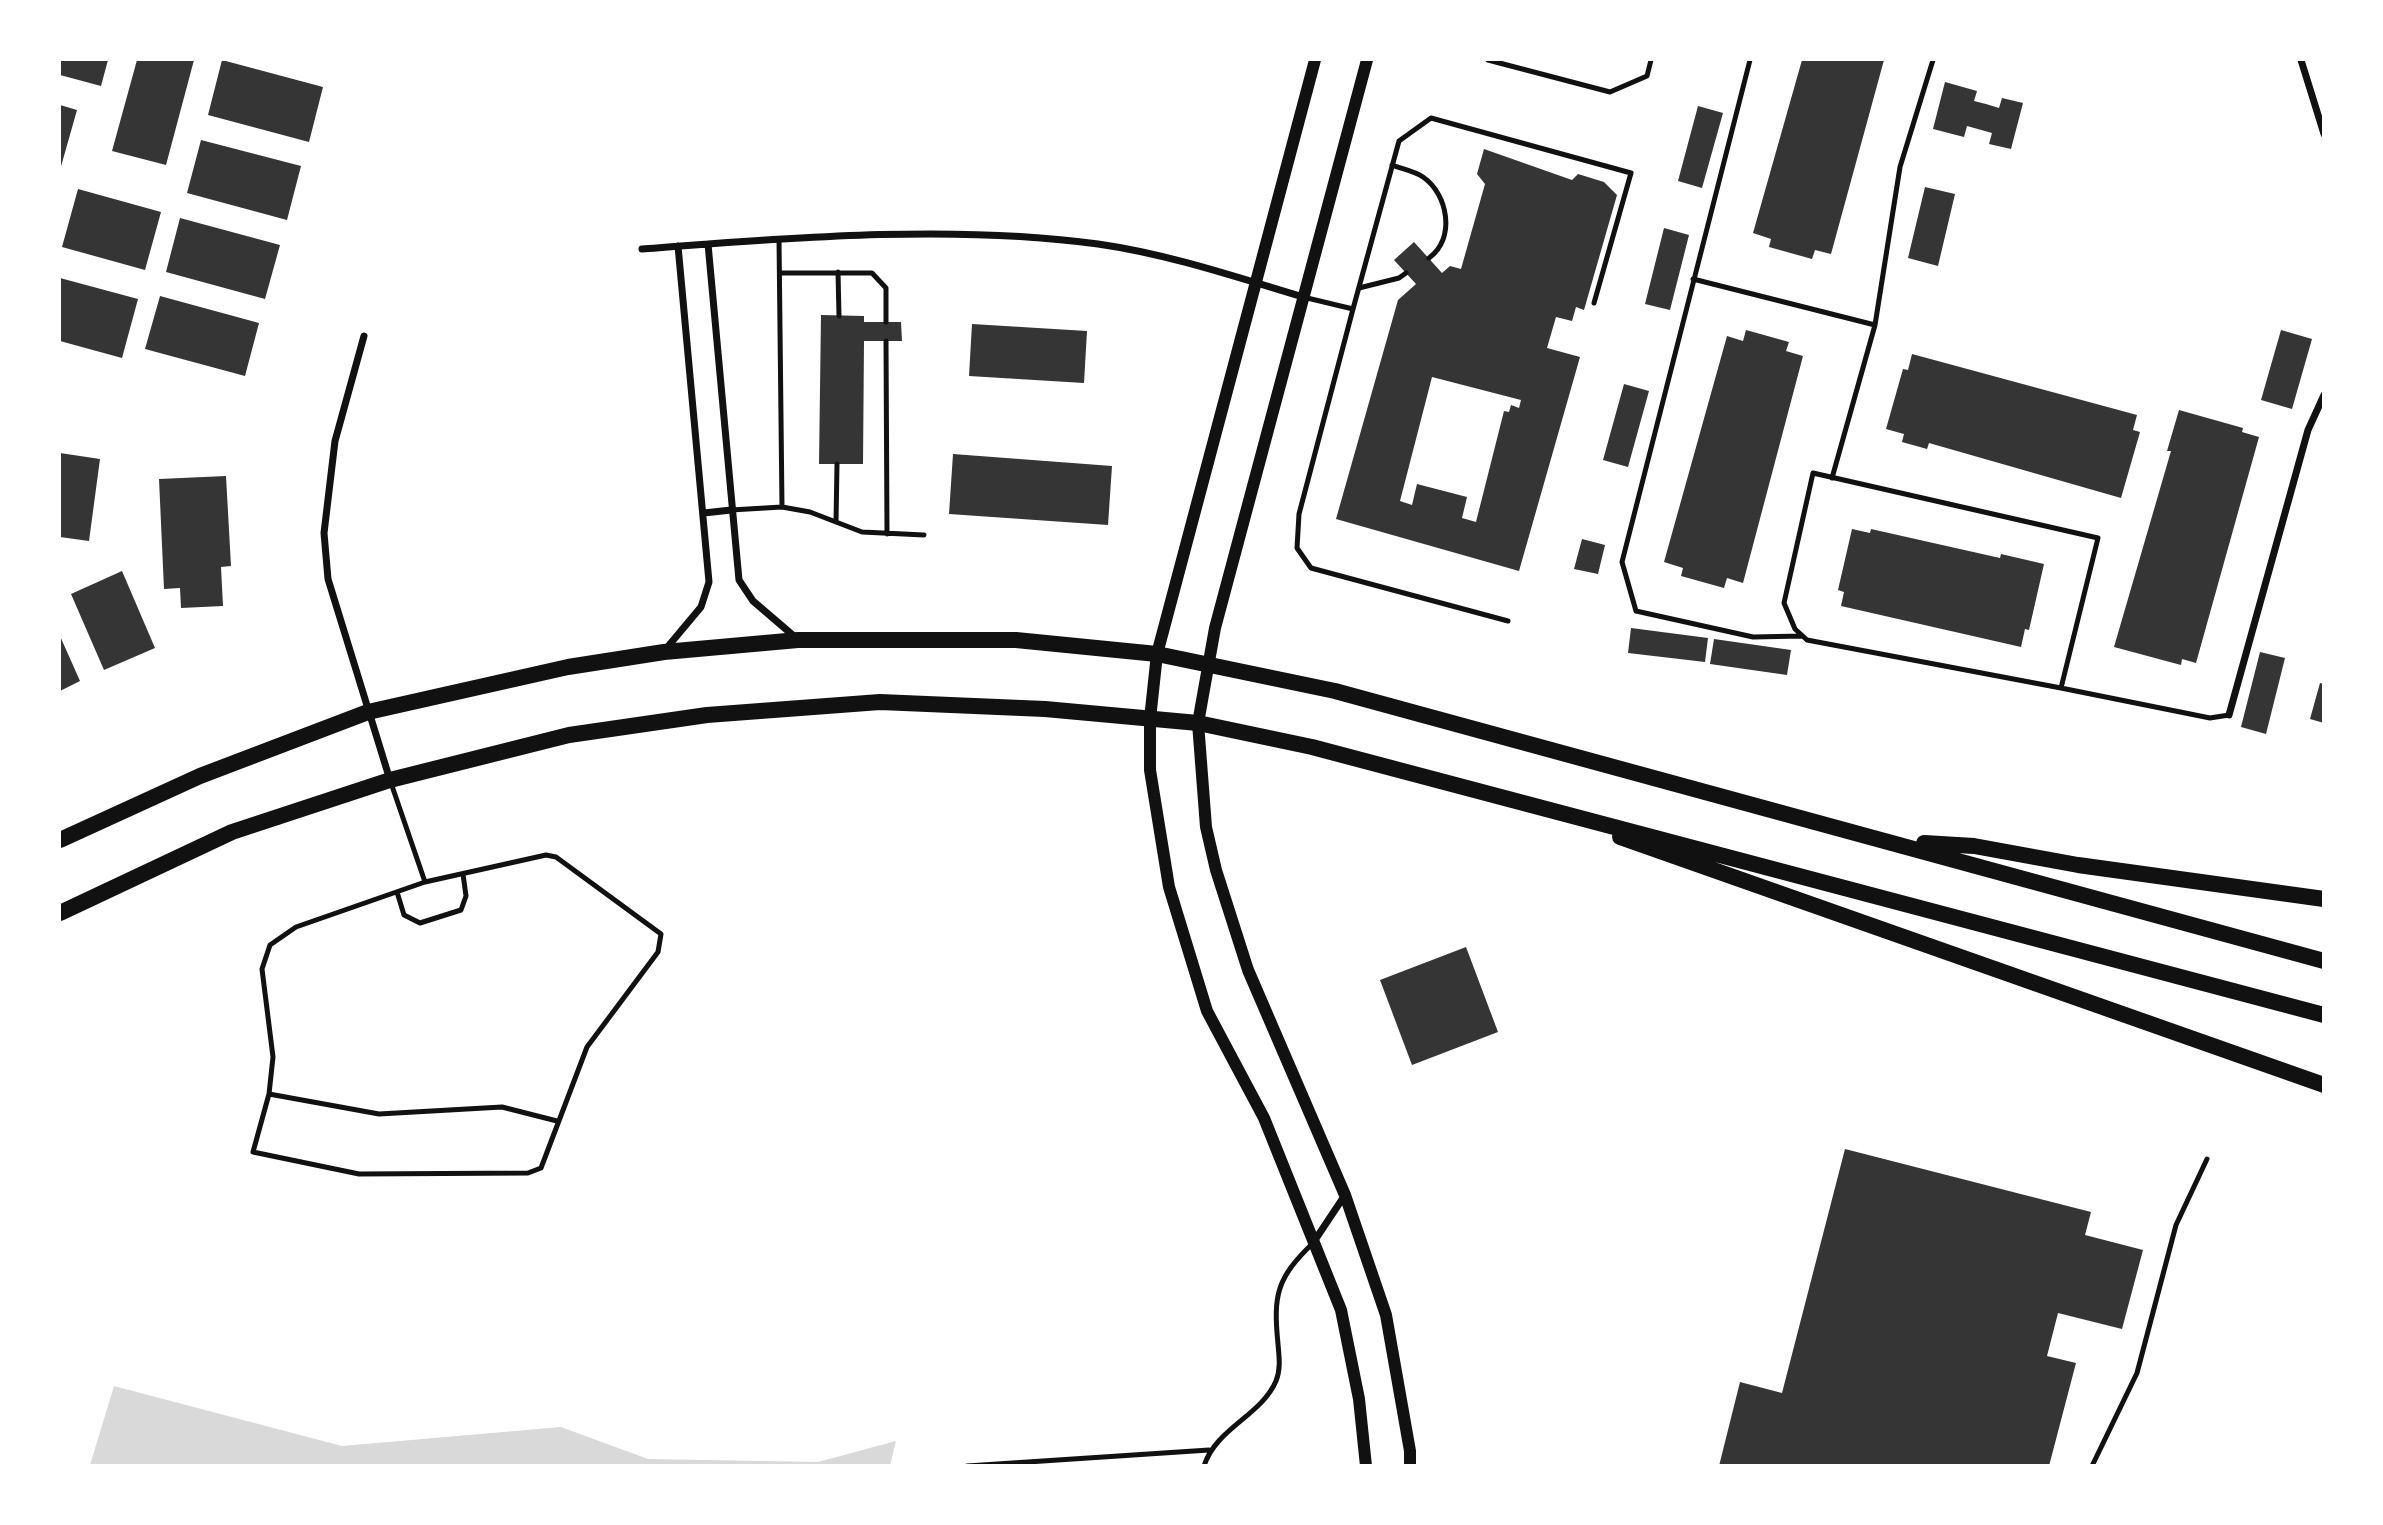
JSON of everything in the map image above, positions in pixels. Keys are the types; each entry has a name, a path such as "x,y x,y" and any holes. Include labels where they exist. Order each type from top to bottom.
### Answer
{"highway":[{"path":"60,839 200,776 368,712 568,667 664,652 798,640 1016,640 1157,654 1335,691 2323,961"},
{"path":"60,913 232,832 390,780 569,735 747,710 880,702 1045,709 1198,723 1312,747 2323,1015"},
{"path":"1516,799 2323,1085"},
{"path":"1894,842 1974,846 2078,865 2323,899"}],"street":[{"path":"1315,60 1157,654 1150,719 1150,770 1169,887 1207,1011 1264,1118 1341,1310 1359,1398 1366,1465"},
{"path":"1367,60 1208,664 1198,723 1206,827 1220,883 1248,970 1345,1195 1386,1315 1410,1451 1410,1465"},
{"path":"2301,60 2323,134"},
{"path":"642,249 779,239 1023,237 1097,244 1143,252 1303,297"},
{"path":"708,244 739,580 753,601 798,640"},
{"path":"664,652 701,607 709,582 678,246"},
{"path":"364,336 334,441 324,533 328,579 390,780"},
{"path":"2229,715 2308,430 2323,395"},
{"path":"704,513 731,510"},
{"path":"1315,1240 1345,1195"}],"lane":[{"path":"1488,60 1610,92 1647,76 1651,60"},
{"path":"1750,60 1622,562 1636,611 1753,637 1802,636"},
{"path":"1832,478 1875,325 1900,167 1933,60"},
{"path":"1508,621 1311,568 1297,548 1299,514 1399,141 1431,118 1631,173 1594,303"},
{"path":"1392,165 1422,176 1441,195 1446,226 1436,253 1429,258"},
{"path":"779,239 782,507"},
{"path":"780,272 872,273 886,288 886,322"},
{"path":"838,272 839,316"},
{"path":"1359,288 1399,278 1406,273"},
{"path":"1693,279 1875,325"},
{"path":"1303,297 1353,309"},
{"path":"886,341 887,534"},
{"path":"836,522 837,464"},
{"path":"2061,688 2098,538 1813,473 1794,545 1784,603 1795,629 1807,640 2210,718 2229,715"},
{"path":"731,510 782,507 810,512 862,532 924,535"},
{"path":"390,780 425,882"},
{"path":"546,855 556,858 661,934 658,952 587,1047 541,1168 528,1173 359,1174 253,1152 269,1094 273,1057 262,969 270,945 296,928 425,882 463,874 546,855"},
{"path":"397,892 404,915 420,923 461,910 466,896 463,874"},
{"path":"269,1094 379,1114 502,1107 557,1121"},
{"path":"2092,1465 2137,1373 2176,1225 2207,1159"},
{"path":"1204,1465 1209,1450 1270,1394 1274,1386 1279,1360 1275,1310 1278,1287 1285,1272 1315,1240"},
{"path":"967,1465 1209,1450"}],"shaded area":[{"path":"114,1386 342,1446 561,1427 648,1459 818,1462 896,1441 890,1466 90,1465"}],"building":[{"path":"60,60 108,60 101,86 60,75"},
{"path":"137,60 194,60 166,165 112,151"},
{"path":"222,60 323,87 309,142 208,115"},
{"path":"1802,60 1884,60 1831,254 1815,250 1812,259 1769,247 1771,239 1753,233"},
{"path":"1945,82 1977,91 1974,101 1999,108 2002,98 2023,103 2011,149 1989,144 1992,133 1967,126 1964,137 1933,129"},
{"path":"60,105 77,110 60,170"},
{"path":"1698,106 1723,113 1702,188 1678,181"},
{"path":"201,140 301,166 287,220 187,193"},
{"path":"1484,149 1572,180 1578,174 1604,182 1617,195 1584,310 1576,307 1572,321 1556,317 1547,348 1580,357 1519,571 1336,519 1398,300 1416,284 1394,260 1414,242 1442,273 1450,266 1461,269 1485,184 1477,174","holes":["1432,377 1521,400 1519,408 1511,405 1509,412 1504,411 1476,522 1462,518 1467,497 1417,484 1412,505 1400,501"]},
{"path":"1925,187 1955,194 1938,266 1908,258"},
{"path":"78,189 161,212 145,270 62,247"},
{"path":"180,218 280,245 265,299 166,272"},
{"path":"1664,228 1689,235 1670,310 1645,304"},
{"path":"60,278 138,299 122,358 60,341"},
{"path":"160,296 259,323 245,376 145,349"},
{"path":"821,315 864,316 864,322 901,322 902,341 864,341 863,464 819,464"},
{"path":"972,324 1087,331 1084,383 969,376"},
{"path":"1746,330 1789,342 1786,351 1803,356 1743,583 1727,578 1724,588 1681,576 1683,568 1664,562 1727,336 1743,341"},
{"path":"2281,330 2312,339 2292,409 2261,400"},
{"path":"1912,354 2137,415 2133,430 2140,432 2121,498 1929,443 1927,449 1902,442 1904,434 1886,429 1903,369 1908,370"},
{"path":"1624,384 1649,391 1628,467 1603,460"},
{"path":"2179,410 2243,428 2242,432 2259,437 2196,663 2182,659 2181,665 2114,647 2171,451 2167,451"},
{"path":"60,453 100,459 89,541 60,537"},
{"path":"953,454 1112,466 1108,525 949,514"},
{"path":"226,476 231,566 221,567 223,606 181,608 180,588 164,589 159,479"},
{"path":"1852,529 1870,533 1871,529 2000,558 2001,554 2044,564 2029,630 2025,629 2021,647 1841,606 1844,592 1838,590"},
{"path":"1582,539 1605,545 1598,574 1574,569"},
{"path":"122,571 155,648 104,670 71,594"},
{"path":"1631,628 1708,638 1705,662 1628,653"},
{"path":"60,636 80,681 60,691"},
{"path":"1714,639 1791,650 1787,675 1710,664"},
{"path":"2260,652 2285,658 2266,734 2241,727"},
{"path":"2320,683 2324,684 2324,723 2310,719"},
{"path":"1466,947 1498,1032 1412,1065 1380,980"},
{"path":"1845,1149 2091,1212 2085,1235 2143,1250 2122,1329 2058,1313 2047,1356 2076,1363 2049,1466 1719,1466 1740,1382 1782,1393"}]}
